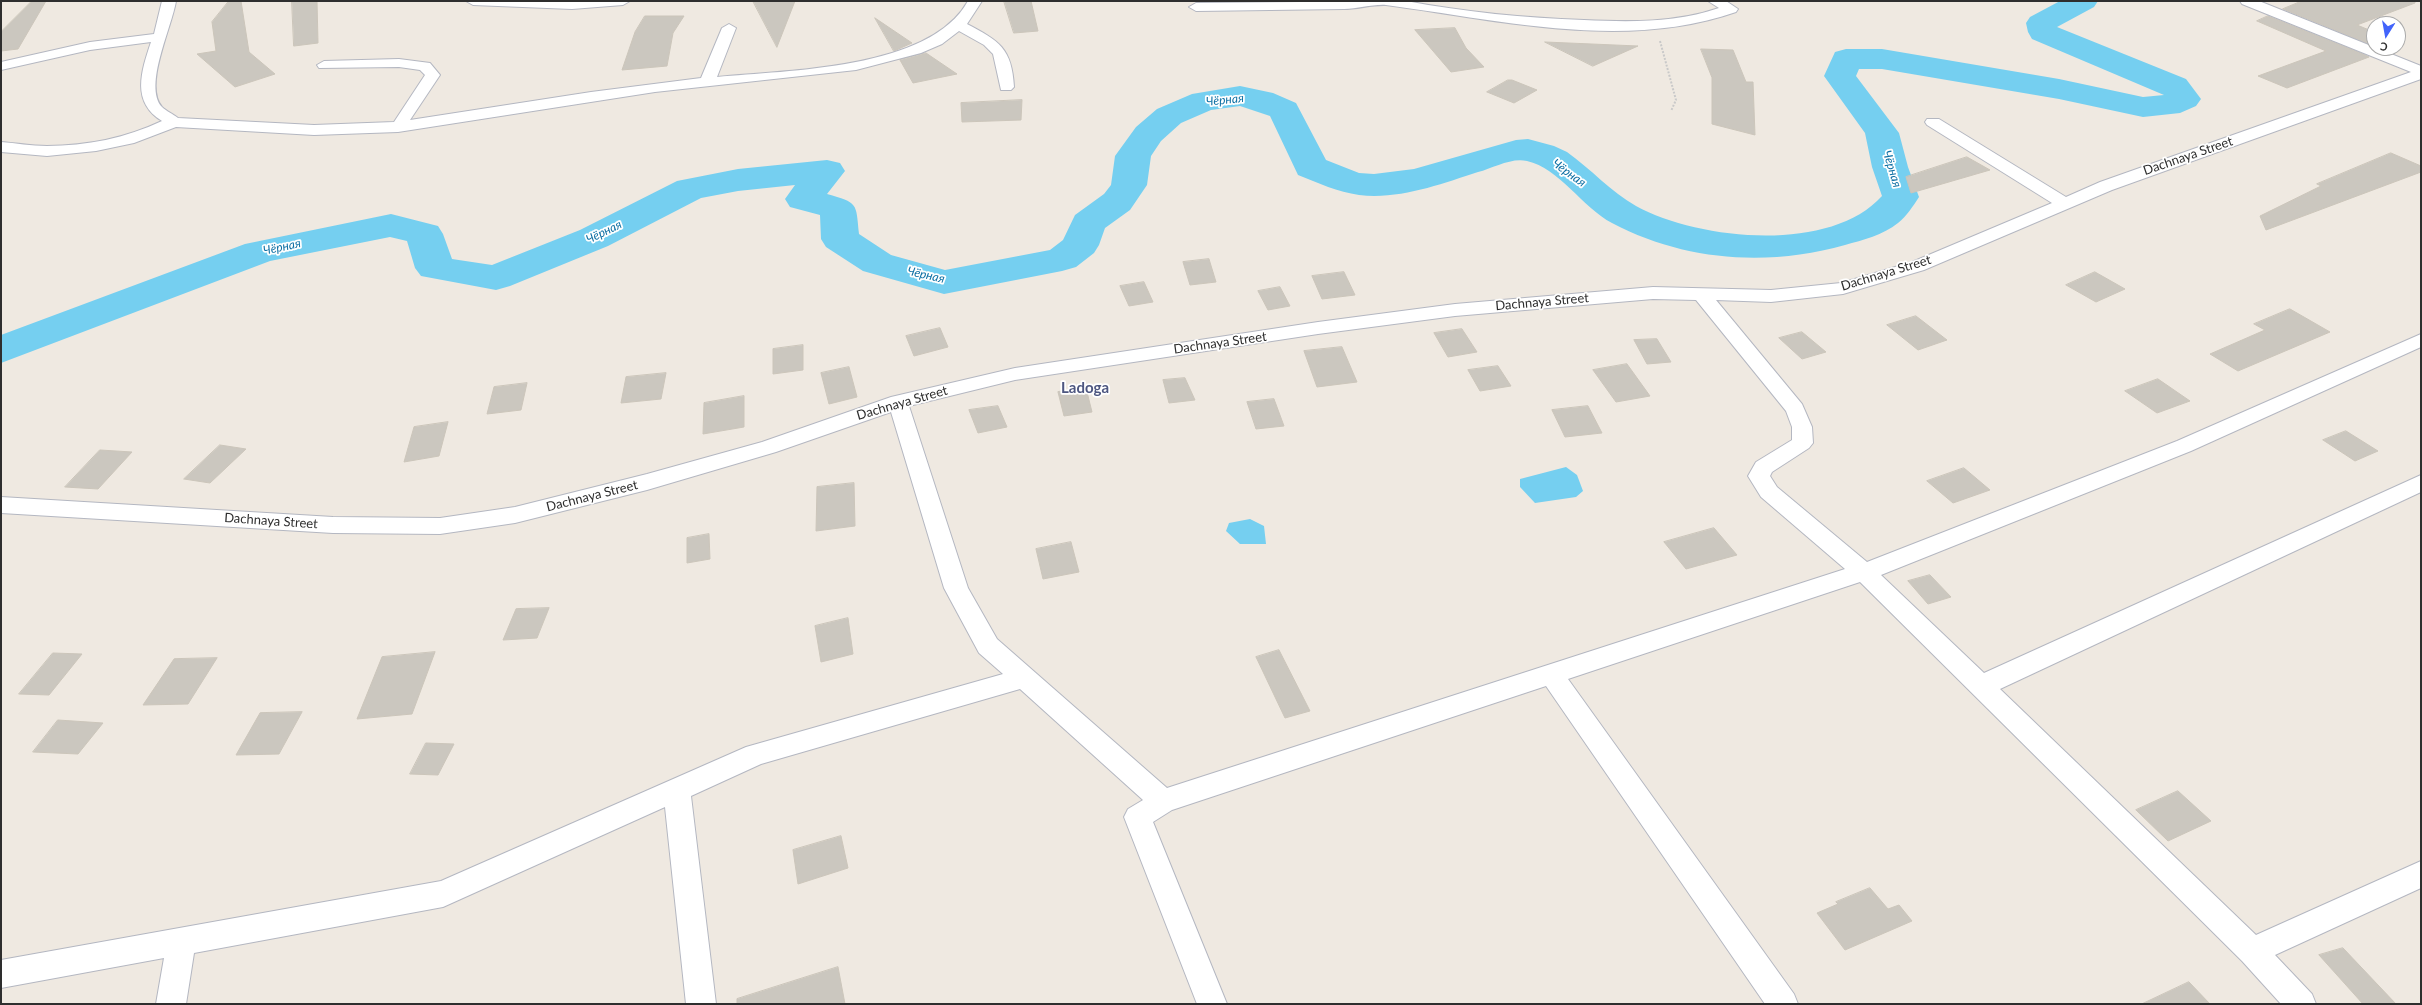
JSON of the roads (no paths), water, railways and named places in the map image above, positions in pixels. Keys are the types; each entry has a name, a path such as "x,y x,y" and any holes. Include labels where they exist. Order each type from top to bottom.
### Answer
{"street":[{"path":"169,1 149,77 149,97 154,107 174,122"},
{"path":"473,1 572,5 623,1"},
{"path":"1,147 46,151 82,149 151,134 174,122 328,130 398,126 466,119 609,94 707,82 815,73 868,64 907,53 938,40 960,26 975,1"},
{"path":"1196,7 1347,5 1384,1 1506,18 1609,24 1654,24 1700,20 1721,14 1731,8 1715,1"},
{"path":"2247,1 2421,73"},
{"path":"960,26 993,44 1002,53 1007,69 1006,87"},
{"path":"707,82 729,28"},
{"path":"1,66 90,46 160,37"},
{"path":"324,65 399,63 424,66 433,75 398,126"},
{"name":"Dachnaya Street","path":"1,505 333,525 440,526 515,515 648,482 769,447 898,402 1015,374 1318,328 1455,310 1569,299 1654,293 1771,296 1843,288 1918,266 2106,186 2421,73"},
{"path":"1933,122 2065,204"},
{"path":"1701,294 1795,409 1802,427 1802,442 1764,467 1758,476 1769,492 1864,572 2252,951 2301,1004"},
{"path":"1212,1004 1138,817 1163,802 1864,572 2184,446 2421,340"},
{"path":"898,402 956,588 988,646 1163,802"},
{"path":"1981,686 2421,483"},
{"path":"1551,674 1783,1004"},
{"path":"1,974 442,894 756,755 1025,678"},
{"path":"677,790 701,1004"},
{"path":"2252,951 2421,874"},
{"path":"171,1004 181,942"}],"water":[{"path":"1566,467 1577,475 1583,491 1576,497 1535,503 1520,487 1520,479"},
{"path":"1250,519 1264,526 1266,544 1240,544 1226,531 1229,523"}],"waterway":[{"name":"Чёрная","path":"1,350 259,252 391,225 424,234 435,268 496,278 594,238 690,189 738,180 827,171 803,199 838,209 840,239 877,263 944,282 1062,259 1080,245 1088,223 1117,202 1129,185 1133,156 1148,134 1169,116 1204,101 1240,96 1261,100 1284,110 1311,167 1353,183 1374,185 1404,182 1433,175 1502,153 1516,150 1528,150 1542,154 1566,168 1611,206 1623,214 1676,236 1704,243 1733,246 1762,247 1820,241 1871,224 1889,211 1901,197 1890,167 1882,133 1840,76 1846,59 1882,59 2059,89 2143,107 2168,106 2184,99 2174,86 2043,32 2041,23 2083,1"}],"district":[{"name":"Ladoga","path":"1085,388"}]}
